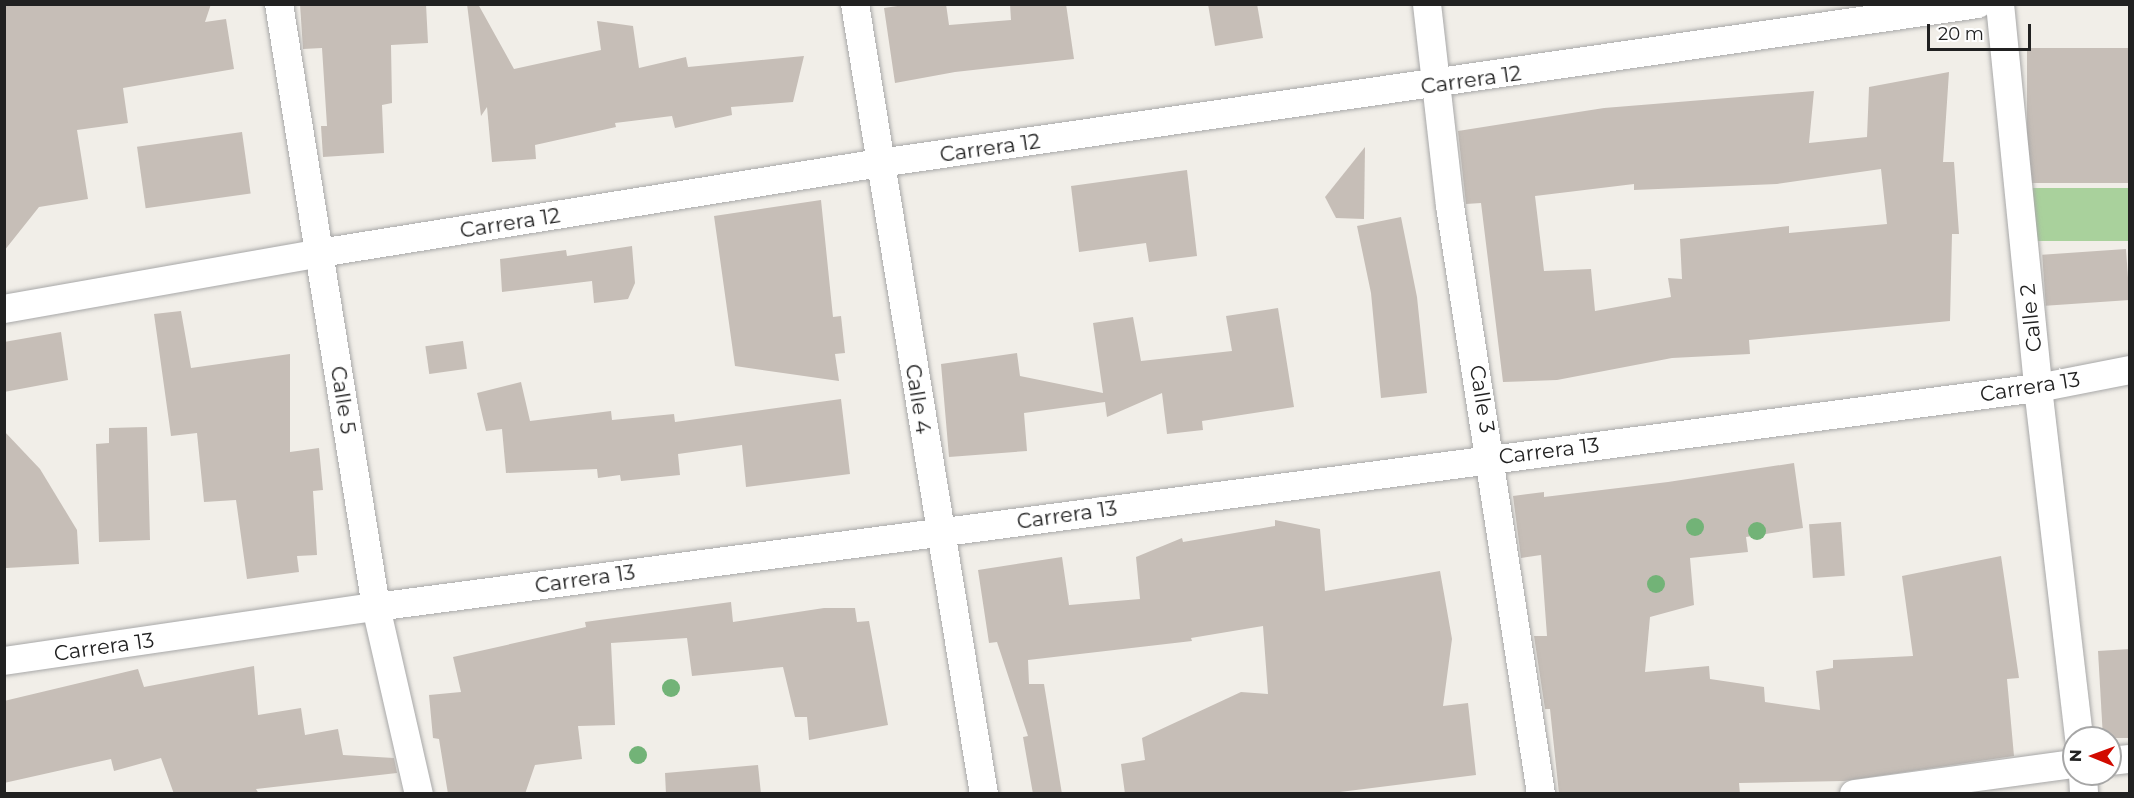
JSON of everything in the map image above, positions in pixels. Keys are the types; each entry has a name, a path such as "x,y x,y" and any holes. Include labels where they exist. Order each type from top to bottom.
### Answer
{"street":[{"name":"Calle 5","path":"279,4 376,607 419,794"},
{"name":"Calle 4","path":"855,4 984,794"},
{"name":"Calle 3","path":"1427,4 1450,206 1491,458 1541,794"},
{"name":"Carrera 12","path":"4,309 320,253 880,164 1435,85 1978,4"},
{"name":"Calle 2","path":"2000,4 2038,388 2078,726"},
{"name":"Carrera 13","path":"4,661 376,607 1491,458 2038,388 2130,370"},
{"path":"1854,794 2062,766"}],"green space":[{"path":"2030,188 2129,188 2129,241 2030,241"}],"building":[{"path":"4,4 211,4 205,22 226,19 234,69 123,88 128,123 77,130 88,199 39,207 4,251"},
{"path":"300,4 426,4 428,43 391,45 392,103 382,105 384,153 323,157 321,126 327,126 322,48 303,49"},
{"path":"467,4 478,4 514,69 601,50 597,21 633,26 639,68 686,57 688,67 804,56 793,102 731,107 732,115 675,128 672,116 615,123 616,127 535,145 536,159 492,162 487,107 481,116"},
{"path":"911,4 946,4 949,25 1011,20 1010,4 1066,4 1074,59 955,72 895,83 884,8"},
{"path":"1208,4 1257,4 1263,38 1215,46"},
{"path":"2027,48 2130,48 2130,183 2027,183"},
{"path":"1949,72 1943,162 1954,162 1959,234 1952,234 1950,321 1749,340 1750,354 1672,358 1557,380 1503,382 1481,203 1466,204 1458,131 1604,108 1814,91 1809,143 1867,137 1869,87","holes":["1881,169 1887,224 1789,233 1789,226 1680,239 1682,279 1668,278 1671,297 1595,311 1591,269 1544,271 1535,196 1634,184 1634,190 1777,184"]},
{"path":"242,132 251,193 146,208 137,147"},
{"path":"1365,147 1364,219 1336,218 1325,197"},
{"path":"1187,170 1197,256 1149,262 1146,243 1079,252 1071,186"},
{"path":"821,200 833,317 841,316 845,353 835,354 839,381 735,366 714,216"},
{"path":"1401,217 1417,297 1427,393 1381,398 1371,293 1357,226"},
{"path":"632,246 635,283 628,299 594,303 592,281 502,292 500,259 566,250 567,256"},
{"path":"2126,249 2130,300 2046,306 2042,255"},
{"path":"1278,308 1294,407 1202,421 1203,430 1167,434 1162,393 1107,417 1105,402 1024,413 1027,451 949,457 941,364 1017,353 1020,376 1103,393 1093,323 1133,317 1141,361 1232,351 1226,316"},
{"path":"181,311 191,368 290,354 290,452 319,448 323,490 313,491 317,555 297,556 299,572 247,579 236,500 204,502 197,433 171,436 154,314"},
{"path":"61,332 68,380 4,392 4,342"},
{"path":"463,341 467,369 429,374 425,346"},
{"path":"521,382 530,421 611,411 612,420 674,414 675,422 841,399 850,474 746,487 742,445 678,454 680,475 621,481 620,475 598,478 597,469 506,473 502,429 486,431 477,393"},
{"path":"147,427 150,540 99,542 96,444 109,443 109,428"},
{"path":"4,431 40,469 77,530 79,564 6,568"},
{"path":"1794,463 1803,528 1746,537 1748,552 1690,558 1694,605 1650,617 1645,672 1709,666 1710,679 1764,687 1765,702 1820,710 1816,671 1833,668 1833,660 1913,656 1902,576 2001,556 2019,678 2007,679 2014,756 1844,781 1739,783 1740,794 1559,794 1550,709 1545,709 1534,636 1547,636 1541,555 1521,558 1513,496 1544,492 1544,497 1668,482"},
{"path":"1275,520 1320,529 1325,591 1440,571 1452,639 1443,706 1468,703 1476,775 1324,794 1125,794 1121,764 1145,760 1142,738 1241,692 1268,694 1263,626 1191,638 1192,641 1028,660 1029,684 1044,684 1062,794 1033,794 1023,737 1028,736 997,642 989,643 978,570 1062,557 1069,605 1140,599 1136,557 1182,538 1183,542 1275,526"},
{"path":"1841,522 1845,576 1813,578 1809,524"},
{"path":"731,602 733,622 824,608 855,608 857,622 869,621 888,725 809,740 807,717 795,717 783,667 692,676 687,638 611,643 615,725 578,726 582,759 535,765 525,794 448,794 439,739 433,738 429,695 461,692 453,657 586,627 585,622"},
{"path":"2130,649 2130,738 2122,738 2122,726 2102,726 2098,651"},
{"path":"254,666 258,715 301,708 305,735 338,729 343,755 394,758 397,773 256,789 259,794 174,794 161,758 114,771 111,759 4,783 4,701 138,669 144,687"},
{"path":"758,765 761,794 666,794 665,773"}]}
